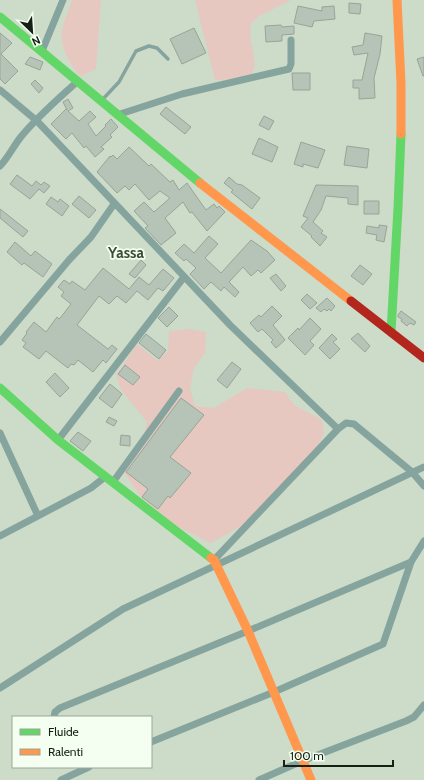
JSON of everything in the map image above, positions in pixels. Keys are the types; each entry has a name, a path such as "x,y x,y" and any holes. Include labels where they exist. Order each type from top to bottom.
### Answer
{"main road":[{"path":"391,332 400,128 400,33 397,0"},
{"path":"0,17 202,185 424,358"},
{"path":"0,388 58,440 216,563 248,631 311,780"}],"street":[{"path":"42,51 63,0"},
{"path":"117,115 182,94 289,69 291,64 291,40"},
{"path":"0,166 20,138 78,81"},
{"path":"0,90 36,121 230,325 338,429"},
{"path":"0,342 69,260 91,237 114,204"},
{"path":"58,440 184,277"},
{"path":"113,482 178,391"},
{"path":"216,563 338,429 346,423 354,424 412,472 424,486"},
{"path":"0,433 38,516"},
{"path":"0,688 123,609 216,563 424,467"},
{"path":"0,536 91,488 105,477"},
{"path":"152,742 274,692 383,644 411,562 424,541"},
{"path":"54,716 55,712 60,708 411,562"},
{"path":"259,780 302,761 406,721 414,717 424,705"},
{"path":"61,780 71,770 83,768"}],"lane":[{"path":"102,101 119,82 136,51 149,46 157,48 168,59"}],"shaded area":[{"path":"72,0 101,0 96,69 80,76 69,61 62,42 62,30"},
{"path":"195,0 291,0 259,16 251,23 250,33 255,64 252,74 232,79 215,80"},
{"path":"188,329 206,332 205,353 194,368 190,388 195,406 214,408 247,388 285,392 294,405 322,420 324,434 312,455 245,524 211,543 176,526 142,498 123,471 143,440 147,422 121,390 116,375 137,344 158,361 168,351 169,331"}],"building":[{"path":"349,3 361,4 360,14 349,13"},
{"path":"298,6 322,11 322,7 334,6 335,19 314,21 312,27 294,23"},
{"path":"281,25 282,27 294,26 294,34 282,35 282,41 266,42 265,26"},
{"path":"194,28 206,53 182,64 170,39"},
{"path":"0,33 12,43 1,54 18,71 5,84 0,79"},
{"path":"365,33 382,36 380,54 374,78 375,98 359,99 359,88 353,88 353,80 362,80 368,53 354,55 352,47 363,45"},
{"path":"30,57 43,62 40,70 25,64"},
{"path":"424,57 424,76 423,76 417,59"},
{"path":"292,73 310,73 310,90 293,90"},
{"path":"35,80 43,88 39,93 31,84"},
{"path":"68,99 73,108 68,111 79,121 90,111 96,117 88,124 96,136 111,119 118,127 110,135 112,137 101,147 104,149 95,157 86,146 84,148 72,133 66,139 51,124 66,109 67,110 63,102"},
{"path":"166,107 191,127 185,134 160,114"},
{"path":"264,116 274,121 269,130 259,125"},
{"path":"259,138 278,147 272,162 252,154"},
{"path":"301,142 325,150 318,168 303,164 303,167 294,164"},
{"path":"347,146 369,149 367,168 344,165"},
{"path":"129,147 149,166 151,164 170,182 173,180 179,190 187,183 206,210 214,204 217,208 219,206 225,212 207,231 192,212 190,213 183,202 165,218 176,233 161,245 145,228 148,226 134,211 144,202 154,212 170,198 160,191 149,200 135,184 129,190 125,186 117,193 97,172 110,156 111,157 113,155 117,159"},
{"path":"17,175 32,186 36,181 41,185 44,182 50,186 44,193 39,189 30,199 10,184"},
{"path":"229,177 237,184 242,185 260,198 252,209 231,192 233,190 224,183"},
{"path":"316,185 358,186 358,205 348,204 348,198 326,196 321,210 313,222 323,231 321,233 327,237 320,246 311,237 312,236 301,227 308,218 303,216"},
{"path":"79,196 96,210 89,218 72,204"},
{"path":"51,197 58,202 60,199 69,206 62,216 46,204"},
{"path":"364,201 379,201 379,214 364,214"},
{"path":"0,209 28,231 23,237 0,218"},
{"path":"379,225 387,226 384,242 376,240 377,235 366,233 367,226 379,228"},
{"path":"209,236 218,244 205,258 221,273 251,240 267,251 275,260 261,273 258,270 251,276 243,267 229,282 239,292 235,297 224,287 221,291 211,282 204,289 190,274 196,268 186,259 184,261 175,253 184,244 194,253"},
{"path":"15,242 31,256 35,251 52,264 43,277 24,263 22,265 7,252"},
{"path":"141,260 146,265 135,278 129,274"},
{"path":"360,265 372,274 363,285 351,276"},
{"path":"103,268 129,289 139,277 149,285 163,269 174,278 163,291 158,288 148,300 137,291 126,303 117,296 109,304 99,296 77,325 108,349 112,345 117,349 106,363 103,360 93,372 78,360 74,365 71,364 68,368 46,351 39,359 23,347 26,343 22,340 34,322 46,332 57,317 59,319 71,304 61,296 64,292 58,287 64,280 70,284 72,281 85,290"},
{"path":"276,274 286,286 281,291 270,278"},
{"path":"307,294 317,303 310,309 301,300"},
{"path":"327,298 335,306 331,311 329,309 327,311 324,309 321,312 316,308"},
{"path":"272,306 282,316 273,325 285,340 276,348 271,342 273,340 262,329 258,332 250,323 259,315 261,317"},
{"path":"169,307 178,316 167,327 158,318"},
{"path":"401,311 416,322 414,325 410,323 407,326 401,321 402,319 398,317 398,315"},
{"path":"310,318 321,329 310,341 314,345 305,355 288,338 298,328 299,330"},
{"path":"358,333 370,346 365,352 351,339"},
{"path":"146,334 166,350 159,359 139,343"},
{"path":"332,334 337,339 333,342 340,349 330,359 319,348"},
{"path":"232,362 241,369 227,388 217,380"},
{"path":"125,365 140,377 133,385 118,374"},
{"path":"55,373 69,388 60,397 46,382"},
{"path":"110,384 122,394 112,408 99,398"},
{"path":"181,398 204,415 170,457 191,473 170,498 168,496 158,509 142,497 148,489 126,472"},
{"path":"109,417 117,421 114,426 106,422"},
{"path":"78,432 91,441 83,451 70,441"},
{"path":"121,435 130,436 130,446 120,445"}],"traffic: fast":[{"path":"0,17 200,183"},
{"path":"391,332 401,134"},
{"path":"0,388 58,440 211,558"}],"traffic: slow":[{"path":"397,0 401,83 401,134"},
{"path":"200,183 351,301"},
{"path":"211,558 214,560 248,631 311,780"}],"traffic: jam":[{"path":"351,301 424,358"}],"district":[{"name":"Yassa","path":"126,253"}]}
